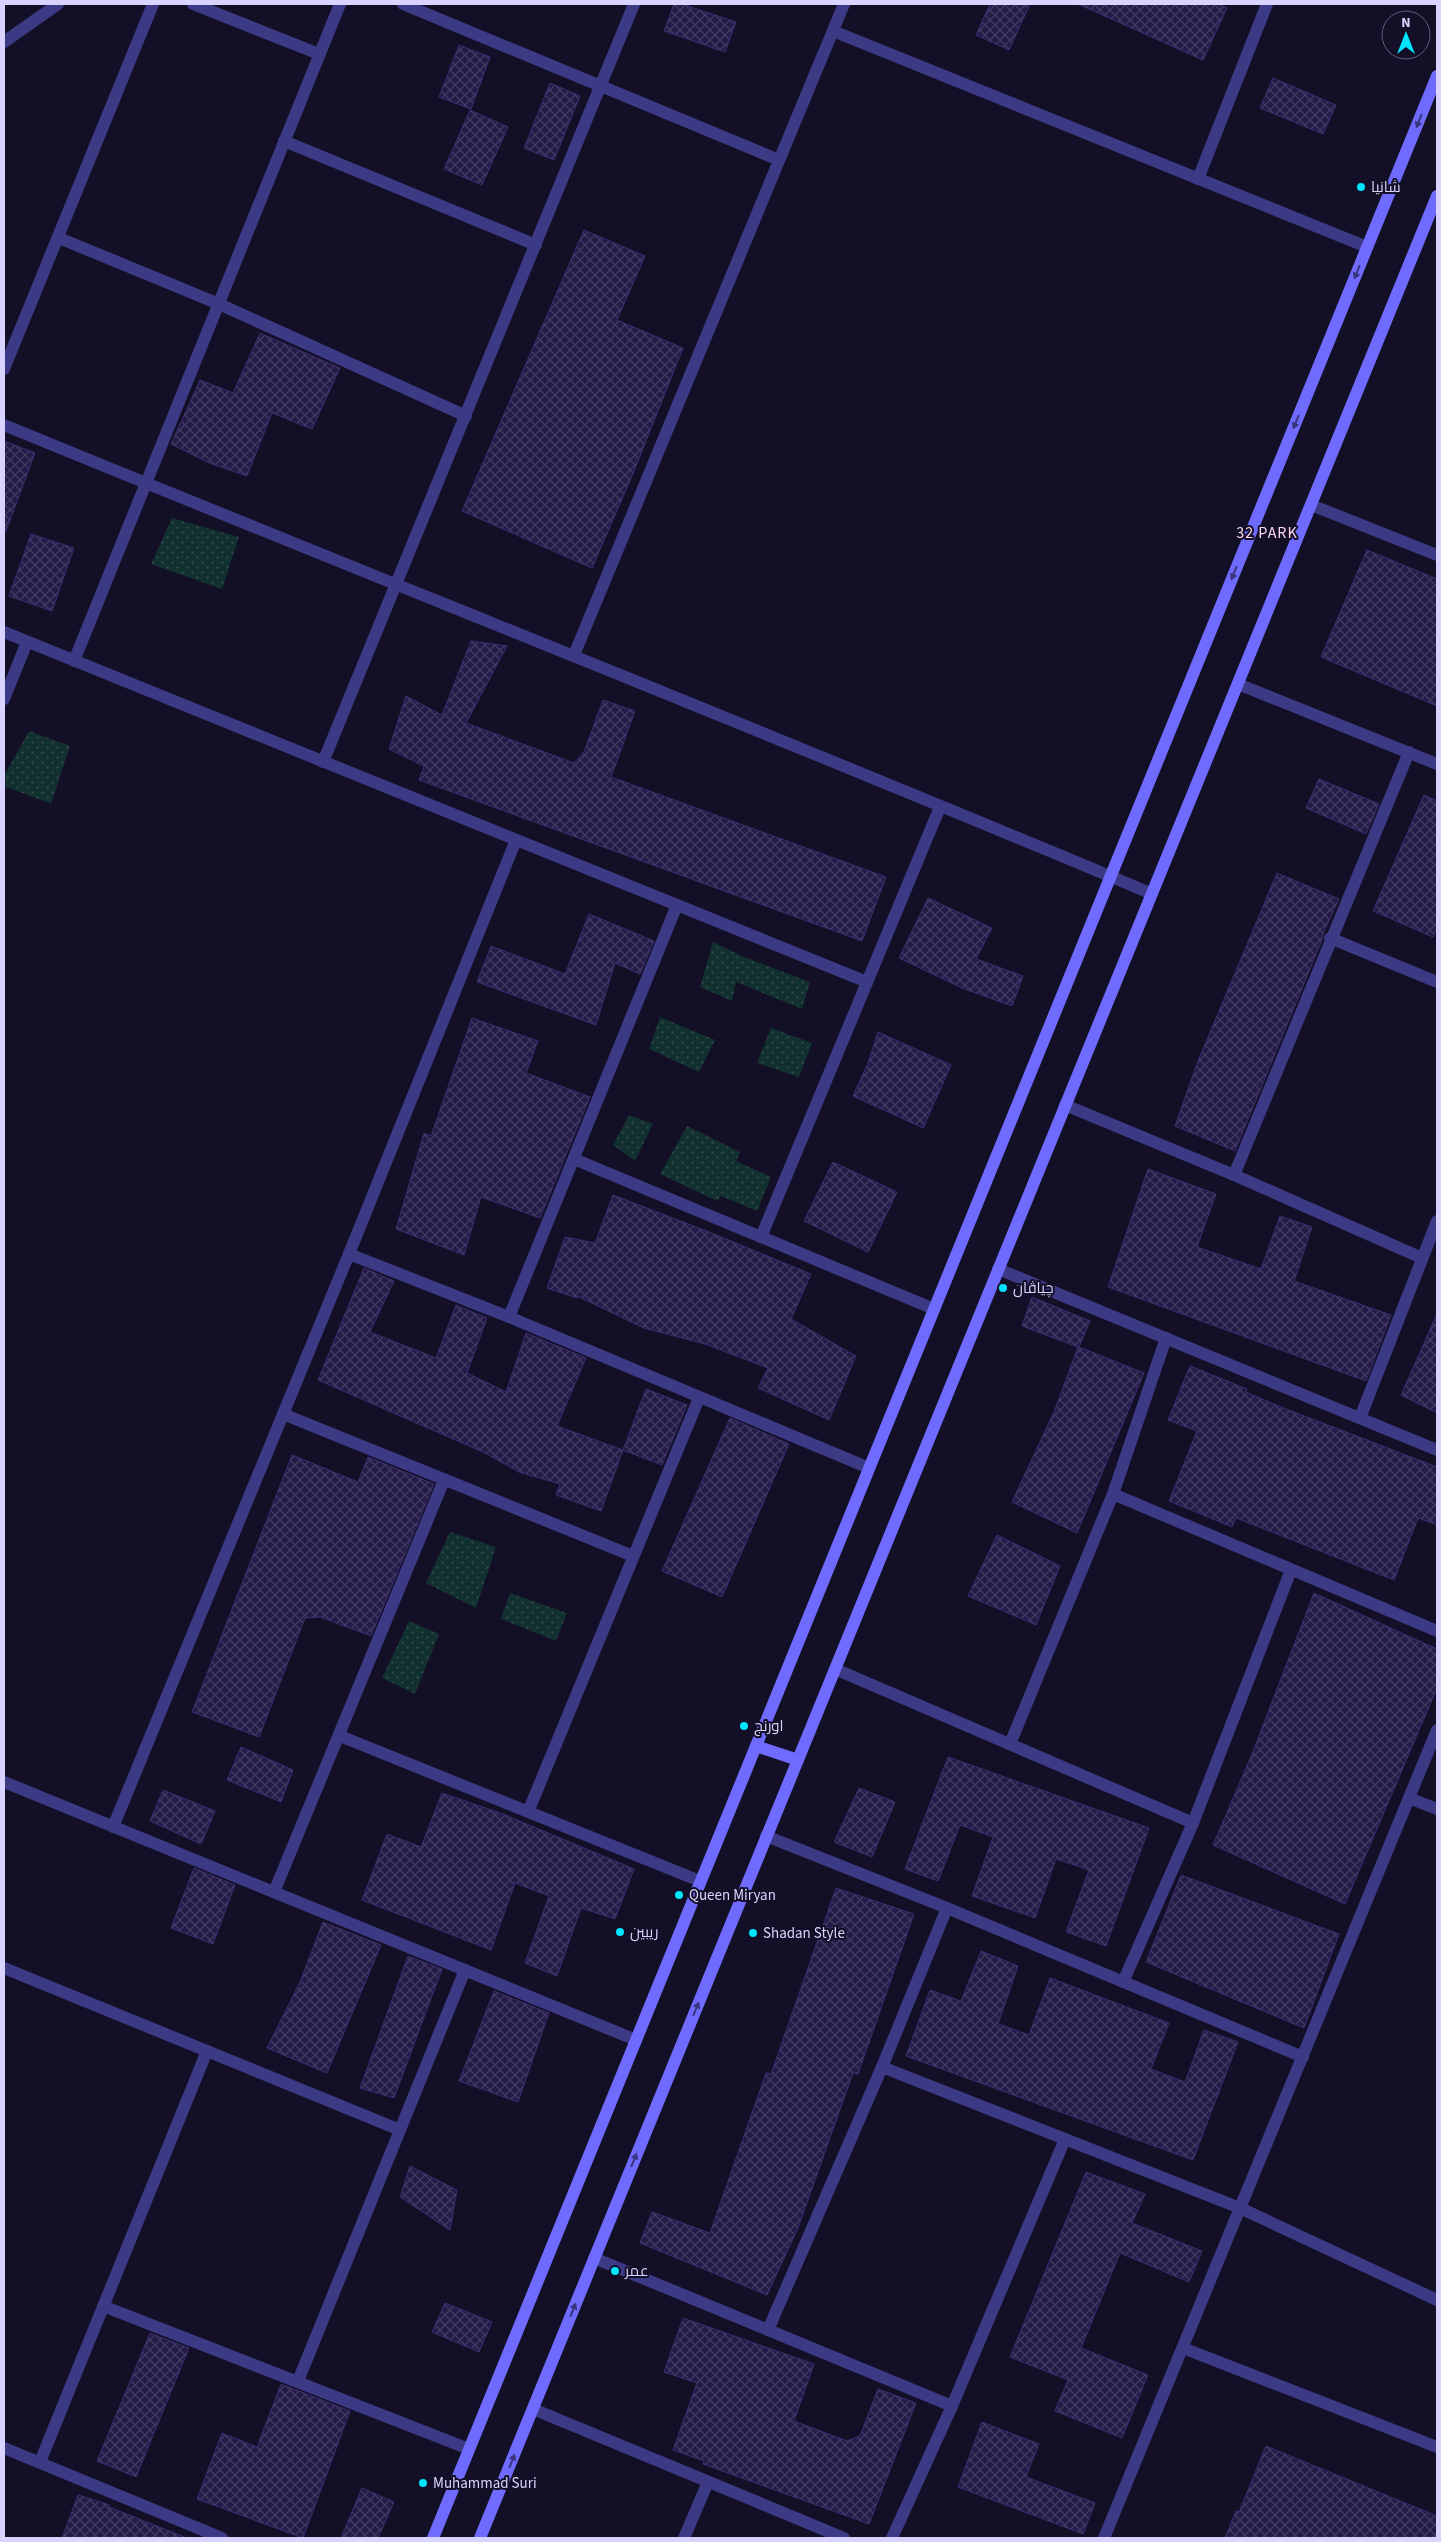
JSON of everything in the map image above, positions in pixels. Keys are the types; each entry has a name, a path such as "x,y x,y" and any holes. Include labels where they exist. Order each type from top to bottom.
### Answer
{"street":[{"path":"4,42 58,4"},
{"path":"4,369 153,4"},
{"path":"193,4 320,54"},
{"path":"74,660 144,482 219,304 340,4"},
{"path":"403,4 779,160"},
{"path":"324,762 634,4"},
{"path":"574,655 844,4"},
{"path":"1198,179 1267,4"},
{"path":"833,31 1367,247"},
{"path":"433,2538 1367,247 1433,99 1437,76"},
{"path":"284,141 536,245"},
{"path":"480,2538 1437,196"},
{"path":"59,238 219,304 466,416"},
{"path":"4,425 396,586 574,655 1152,894"},
{"path":"1311,505 1437,555"},
{"path":"4,632 867,982"},
{"path":"4,699 28,642"},
{"path":"1238,684 1437,764"},
{"path":"1234,1175 1330,938 1409,752"},
{"path":"761,1237 940,806"},
{"path":"113,1827 349,1254 516,840"},
{"path":"509,1317 677,905"},
{"path":"1330,938 1437,982"},
{"path":"1065,1105 1234,1175 1422,1258"},
{"path":"574,1159 934,1309"},
{"path":"1360,1418 1437,1221"},
{"path":"349,1254 509,1317 869,1468"},
{"path":"998,1269 1437,1450"},
{"path":"1010,1744 1113,1494 1166,1338"},
{"path":"528,1812 699,1398"},
{"path":"283,1414 633,1556"},
{"path":"274,1892 340,1736 444,1480"},
{"path":"1113,1494 1437,1631"},
{"path":"1123,1982 1193,1823 1291,1570"},
{"path":"835,1668 1193,1823"},
{"path":"1104,2538 1437,1730"},
{"path":"340,1736 700,1881"},
{"path":"756,1746 798,1760"},
{"path":"4,1782 636,2040"},
{"path":"1409,1798 1437,1809"},
{"path":"766,1836 947,1908 1303,2057"},
{"path":"768,2330 882,2067 947,1908"},
{"path":"4,1968 400,2130"},
{"path":"298,2381 465,1970"},
{"path":"40,2462 207,2051"},
{"path":"882,2067 1240,2208 1437,2300"},
{"path":"892,2538 952,2406 1065,2139"},
{"path":"594,2258 952,2406"},
{"path":"103,2306 469,2449"},
{"path":"1183,2348 1437,2447"},
{"path":"533,2409 844,2538"},
{"path":"4,2448 222,2538"},
{"path":"684,2538 708,2482"}],"green space":[{"path":"172,518 239,537 222,589 151,564"},
{"path":"29,731 70,746 51,804 4,786 4,776"},
{"path":"713,942 742,956 810,982 802,1009 736,982 732,1001 700,987"},
{"path":"660,1017 715,1040 699,1072 649,1049"},
{"path":"771,1028 812,1043 799,1077 757,1063"},
{"path":"629,1115 653,1124 635,1161 613,1145"},
{"path":"687,1126 740,1152 736,1161 771,1177 757,1211 721,1196 717,1201 660,1174"},
{"path":"450,1532 496,1547 476,1608 426,1583"},
{"path":"510,1593 567,1613 556,1641 501,1619"},
{"path":"409,1621 439,1634 415,1694 382,1678"}],"building":[{"path":"674,4 682,4 736,22 725,52 664,31"},
{"path":"990,4 1030,4 1009,50 976,35"},
{"path":"1078,4 1217,4 1227,8 1203,60"},
{"path":"459,45 490,57 471,109 439,97"},
{"path":"1273,78 1336,105 1323,134 1260,108"},
{"path":"550,83 580,96 554,160 524,148"},
{"path":"470,110 508,127 482,185 444,169"},
{"path":"584,230 645,256 617,320 683,348 632,476 592,568 462,511"},
{"path":"260,333 340,368 312,429 272,413 247,476 209,463 171,444 200,380 233,393"},
{"path":"4,441 35,453 6,531 4,531"},
{"path":"31,534 74,548 52,611 9,596"},
{"path":"1367,550 1437,579 1437,706 1321,657"},
{"path":"471,641 507,646 466,723 574,763 584,752 603,700 635,711 611,777 886,877 862,941 419,780 424,766 389,749 406,696 442,715"},
{"path":"1319,779 1379,804 1366,834 1306,808"},
{"path":"1424,795 1437,801 1437,926 1433,937 1373,911"},
{"path":"1277,873 1339,899 1235,1151 1175,1126 1198,1061"},
{"path":"928,898 992,928 976,959 1023,976 1012,1006 962,988 899,958"},
{"path":"589,914 654,941 640,974 615,963 596,1025 477,982 491,946 565,974"},
{"path":"472,1018 538,1041 526,1073 590,1097 540,1218 481,1197 464,1255 396,1229 424,1133 431,1136"},
{"path":"878,1032 951,1065 923,1128 853,1096 868,1063"},
{"path":"833,1162 897,1192 868,1252 804,1221"},
{"path":"1148,1169 1216,1194 1197,1247 1261,1269 1280,1216 1312,1227 1294,1281 1391,1315 1366,1381 1108,1287"},
{"path":"613,1195 811,1274 791,1319 856,1356 829,1420 758,1388 768,1368 705,1344 644,1328 577,1296 577,1298 547,1288 565,1237 595,1243"},
{"path":"364,1268 394,1281 370,1332 436,1358 456,1305 487,1318 467,1373 506,1392 526,1333 586,1358 557,1426 623,1450 601,1511 556,1495 560,1484 519,1472 483,1452 318,1380"},
{"path":"1032,1297 1090,1321 1079,1347 1144,1373 1077,1533 1012,1502 1054,1412 1078,1347 1022,1326"},
{"path":"1437,1314 1437,1413 1401,1395"},
{"path":"1190,1366 1247,1389 1246,1392 1281,1407 1437,1467 1437,1525 1418,1518 1394,1580 1236,1518 1232,1527 1169,1501 1197,1431 1168,1420"},
{"path":"646,1389 687,1405 662,1465 623,1450"},
{"path":"730,1418 789,1444 722,1597 662,1571"},
{"path":"292,1455 358,1482 368,1457 434,1484 371,1636 320,1617 305,1618 259,1737 192,1712"},
{"path":"997,1535 1060,1566 1036,1625 968,1596"},
{"path":"1314,1593 1437,1649 1437,1688 1345,1904 1213,1845 1252,1754"},
{"path":"241,1747 293,1770 281,1802 227,1780"},
{"path":"948,1757 1149,1828 1106,1946 1066,1932 1089,1870 1056,1859 1035,1918 972,1896 993,1837 960,1825 938,1881 905,1869"},
{"path":"859,1788 895,1802 872,1857 834,1842"},
{"path":"163,1790 215,1811 201,1844 150,1821"},
{"path":"442,1793 503,1814 634,1869 615,1919 581,1908 557,1976 525,1963 549,1896 515,1883 491,1950 362,1900 387,1834 421,1847"},
{"path":"194,1868 235,1885 213,1944 171,1928"},
{"path":"1181,1875 1339,1934 1304,2028 1146,1962"},
{"path":"836,1888 914,1914 858,2074 853,2073 798,2228 767,2295 640,2243 652,2212 710,2233 766,2073 771,2074"},
{"path":"323,1922 381,1945 327,2073 267,2048 300,1982"},
{"path":"981,1951 1018,1966 998,2024 1029,2035 1050,1978 1169,2023 1151,2069 1185,2082 1204,2030 1238,2042 1193,2160 906,2056 930,1990 961,2001"},
{"path":"408,1956 442,1969 394,2098 360,2088"},
{"path":"494,1991 549,2013 518,2102 459,2081"},
{"path":"410,2166 457,2190 450,2230 400,2197"},
{"path":"1086,2172 1145,2194 1132,2223 1202,2251 1189,2282 1120,2253 1081,2348 1148,2375 1122,2438 1055,2411 1068,2380 1010,2357"},
{"path":"445,2303 492,2322 479,2352 432,2332"},
{"path":"683,2318 814,2364 794,2421 847,2441 860,2436 878,2389 916,2403 869,2524 703,2464 704,2461 673,2450 697,2383 664,2372"},
{"path":"150,2333 189,2348 136,2477 97,2461"},
{"path":"281,2384 350,2411 303,2538 197,2499 222,2433 257,2447"},
{"path":"982,2422 1039,2444 1026,2477 1095,2503 1083,2534 958,2487"},
{"path":"1266,2446 1437,2516 1437,2538 1225,2538 1236,2511 1239,2512"},
{"path":"362,2488 394,2502 378,2538 341,2538"},
{"path":"78,2495 110,2505 109,2507 187,2538 62,2538"}],"place":[{"name":"شانيا","path":"1361,187"},
{"name":"چياڤان","path":"1003,1288"},
{"name":"اورنج","path":"744,1726"},
{"name":"Queen Miryan","path":"679,1895"},
{"name":"ريبين","path":"620,1932"},
{"name":"Shadan Style","path":"753,1933"},
{"name":"عمر","path":"615,2271"},
{"name":"Muhammad Suri","path":"423,2483"}],"district":[{"name":"32 PARK","path":"1267,533"}]}
